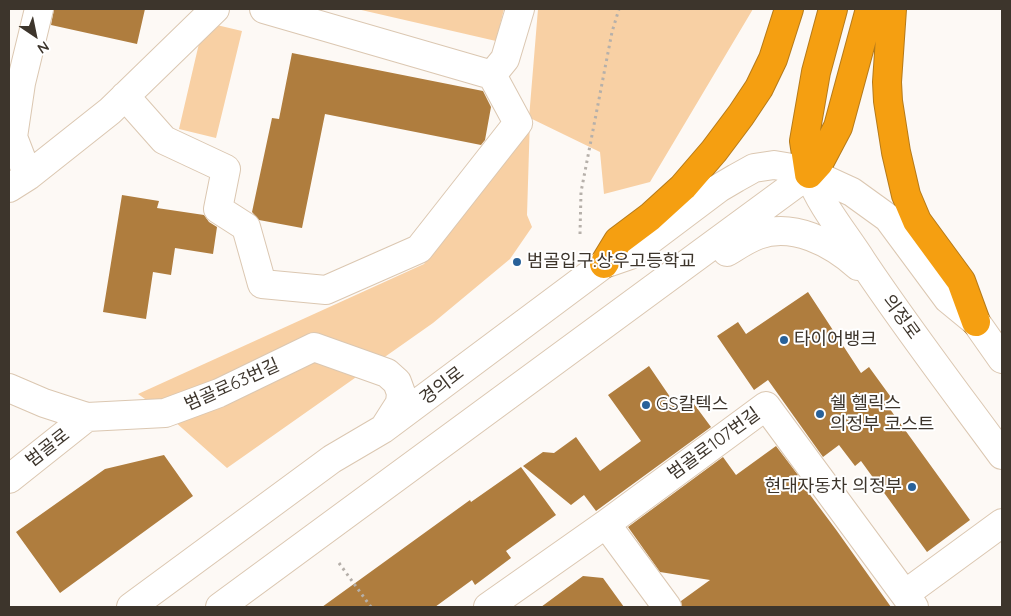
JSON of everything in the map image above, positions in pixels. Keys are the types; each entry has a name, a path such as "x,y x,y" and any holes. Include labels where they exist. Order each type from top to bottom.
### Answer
{"highway":[{"path":"604,264 618,240 650,217 682,187 741,115 759,88 773,59 789,9"},
{"path":"809,174 804,141 816,72 833,9"},
{"path":"809,174 819,162 838,127 870,9"},
{"path":"892,9 887,82 888,101 896,152 906,195 917,221 961,281 976,322"}],"street":[{"path":"19,182 13,137 21,83 38,9"},
{"path":"19,182 110,111 215,9"},
{"path":"125,96 164,140 226,169 218,209 246,227 262,284 326,290 419,249 518,123 492,75 264,9"},
{"path":"492,75 505,59 520,9"},
{"name":"경의로","path":"130,607 332,459 383,429 604,264 630,255 719,188 754,168 774,165 792,168 809,174"},
{"path":"220,607 809,174 852,192 888,218 948,299 976,322 1002,359"},
{"name":"의정로","path":"809,174 814,188 826,208 878,285 1002,455"},
{"path":"648,292 759,235 777,231 793,232 808,236 836,248 878,285"},
{"name":"범골로63번길","path":"9,388 44,404 87,417 165,413 219,393 314,347 387,373 397,382 402,393 400,403 383,429"},
{"name":"범골로107번길","path":"488,607 606,524 766,406 910,601"},
{"name":"범골로","path":"9,479 87,417"},
{"path":"910,601 1002,523"},
{"path":"606,524 667,607"}],"path":[{"path":"580,234 581,192 612,32 619,9"},
{"path":"339,564 371,607"}],"shaded area":[{"path":"357,9 504,9 496,41"},
{"path":"538,9 753,9 650,182 604,194 600,152 530,118 527,215 532,227 510,259 433,323 227,468 165,413 138,394 424,264 529,118"},
{"path":"204,22 242,31 216,138 179,129"}],"building":[{"path":"54,9 145,9 137,44 51,25"},
{"path":"292,53 483,91 491,107 485,140 481,145 325,114 302,228 259,220 252,212 272,118 279,119"},
{"path":"122,195 159,201 157,208 204,215 209,222 217,227 213,254 175,248 171,275 153,272 146,319 103,312"},
{"path":"808,292 861,373 869,367 893,400 887,405 970,520 927,552 861,461 855,466 839,445 823,457 768,380 754,390 717,336 738,322 746,334"},
{"path":"649,366 681,413 694,404 711,427 596,511 584,495 571,505 523,466 543,452 554,453 576,437 600,471 641,441 608,395"},
{"path":"776,446 891,607 682,607 681,601 710,580 660,572 628,527 723,457 736,475"},
{"path":"164,455 193,496 60,593 16,532 105,469"},
{"path":"521,467 556,515 506,551 511,558 475,585 472,580 435,607 322,607 470,500 471,502"},
{"path":"583,576 603,578 624,607 541,607"}],"place":[{"name":"범골입구.상우고등학교","path":"517,262"},
{"name":"타이어뱅크","path":"784,340"},
{"name":"GS칼텍스","path":"646,405"},
{"name":"쉘 헬릭스 의정부 코스트","path":"820,414"},
{"name":"현대자동차 의정부","path":"912,487"}]}
